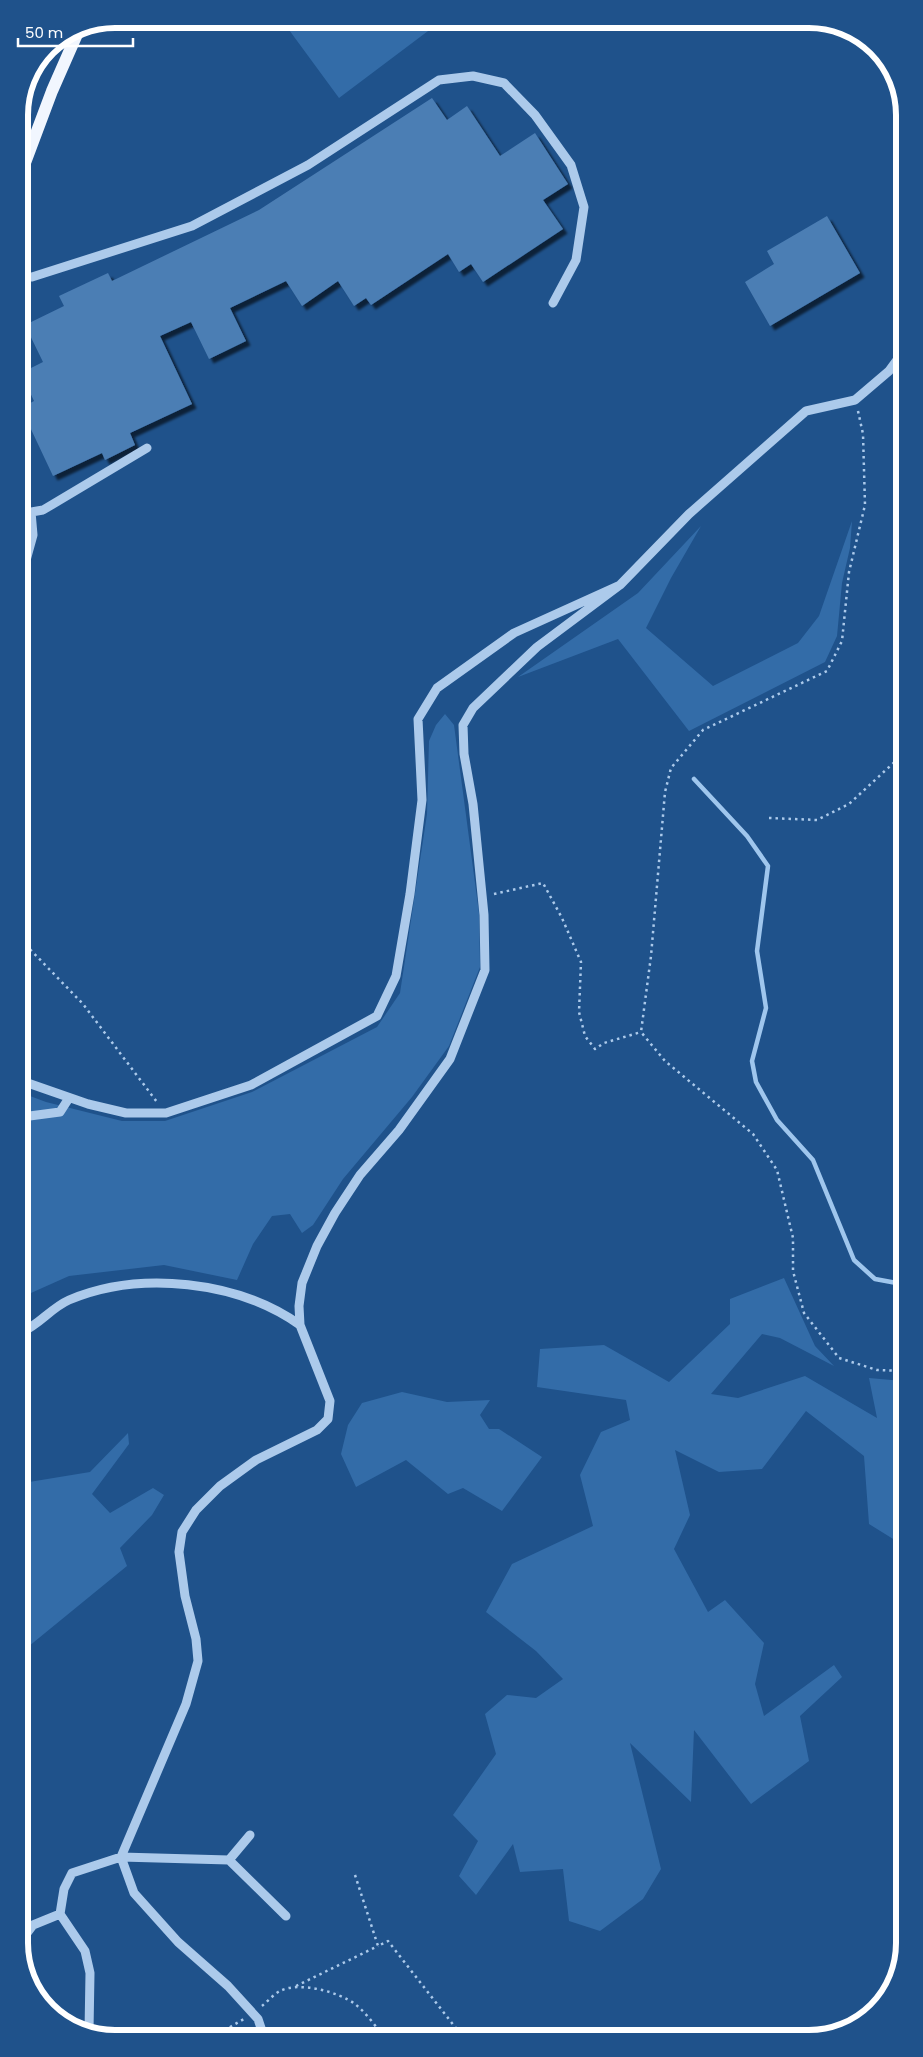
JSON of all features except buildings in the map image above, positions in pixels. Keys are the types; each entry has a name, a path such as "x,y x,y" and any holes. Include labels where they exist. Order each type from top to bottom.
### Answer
{"main road":[{"path":"28,154 52,91 76,37"}],"street":[{"path":"28,277 192,226 308,165 439,80 473,76 504,84 535,115 570,165 584,206 576,260 553,303"},
{"path":"261,2029 258,2019 228,1986 178,1942 134,1893 121,1857 186,1704 198,1662 180,1561 182,1532 196,1510 220,1486 256,1460 317,1430 328,1419 330,1401 300,1325 298,1306 302,1283 317,1246 335,1213 360,1175 399,1130 450,1060 485,970 483,896 473,804 464,754 463,725 473,708 537,646 620,585 689,514 806,411 855,400 888,371 896,361"},
{"path":"28,513 43,510 147,448"},
{"path":"28,553 33,535 31,512"},
{"path":"28,1083 69,1098 126,1113 166,1113 251,1085 377,1016 396,976 410,894 422,800 418,719 437,688 514,633 620,585"},
{"path":"28,1117 60,1112 69,1098"},
{"path":"28,1328 41,1320 54,1307 71,1299 145,1282 191,1285 234,1295 279,1310 300,1325"},
{"path":"229,1860 250,1835"},
{"path":"89,2026 90,1972 85,1951 60,1914 64,1889 72,1873 121,1857 229,1860 286,1916"},
{"path":"28,1932 33,1926 60,1914"}],"path":[{"path":"855,400 863,434 865,505 849,572 842,641 826,671 703,730 671,768 665,792 651,956 642,1032 665,1061 753,1134 777,1170 793,1238 793,1271 804,1313 839,1358 877,1370 896,1371"},
{"path":"769,818 817,820 849,804 896,761"},
{"path":"483,896 543,884 562,918 581,962 579,1012 585,1036 595,1048 604,1043 642,1032"},
{"path":"28,947 83,1004 166,1113"},
{"path":"355,1875 378,1946"},
{"path":"227,2029 253,2014 280,1991 295,1987 388,1941 457,2029"},
{"path":"295,1987 320,1989 353,2003 377,2029"}],"shaded area":[{"path":"288,28 432,28 339,98"},
{"path":"852,521 850,548 842,583 837,636 825,662 689,731 618,639 518,677 638,593 701,526 671,578 646,628 713,686 798,643 819,616"},
{"path":"445,714 454,725 479,913 480,967 449,1046 412,1097 343,1179 313,1225 302,1233 290,1214 272,1216 253,1244 237,1280 164,1265 69,1276 28,1294 28,1095 46,1102 122,1121 165,1121 252,1092 377,1027 400,993 427,814 429,741 436,725"},
{"path":"784,1278 815,1346 834,1366 780,1338 762,1334 711,1394 738,1398 805,1376 877,1418 869,1378 896,1380 896,1541 869,1524 864,1456 806,1411 762,1469 719,1472 675,1450 690,1515 674,1549 708,1612 725,1600 764,1643 755,1684 764,1716 834,1665 842,1677 800,1716 809,1761 751,1804 694,1730 691,1802 630,1743 661,1869 643,1899 600,1931 569,1921 563,1869 520,1872 513,1844 476,1895 459,1876 478,1841 453,1815 496,1754 485,1714 507,1695 536,1698 563,1679 536,1651 486,1612 512,1564 593,1526 580,1475 601,1432 630,1420 626,1400 537,1387 540,1349 604,1345 669,1382 730,1324 730,1299"},
{"path":"402,1392 447,1402 490,1400 480,1415 489,1429 499,1429 542,1457 502,1511 463,1488 448,1494 406,1460 356,1487 341,1454 348,1425 362,1403"},
{"path":"128,1433 129,1444 92,1494 110,1513 153,1488 164,1495 152,1515 120,1548 127,1566 28,1647 28,1482 90,1472"}],"waterway":[{"path":"694,779 747,836 768,866 757,951 766,1008 752,1061 756,1082 777,1120 813,1160 854,1260 875,1279 896,1283"}]}
